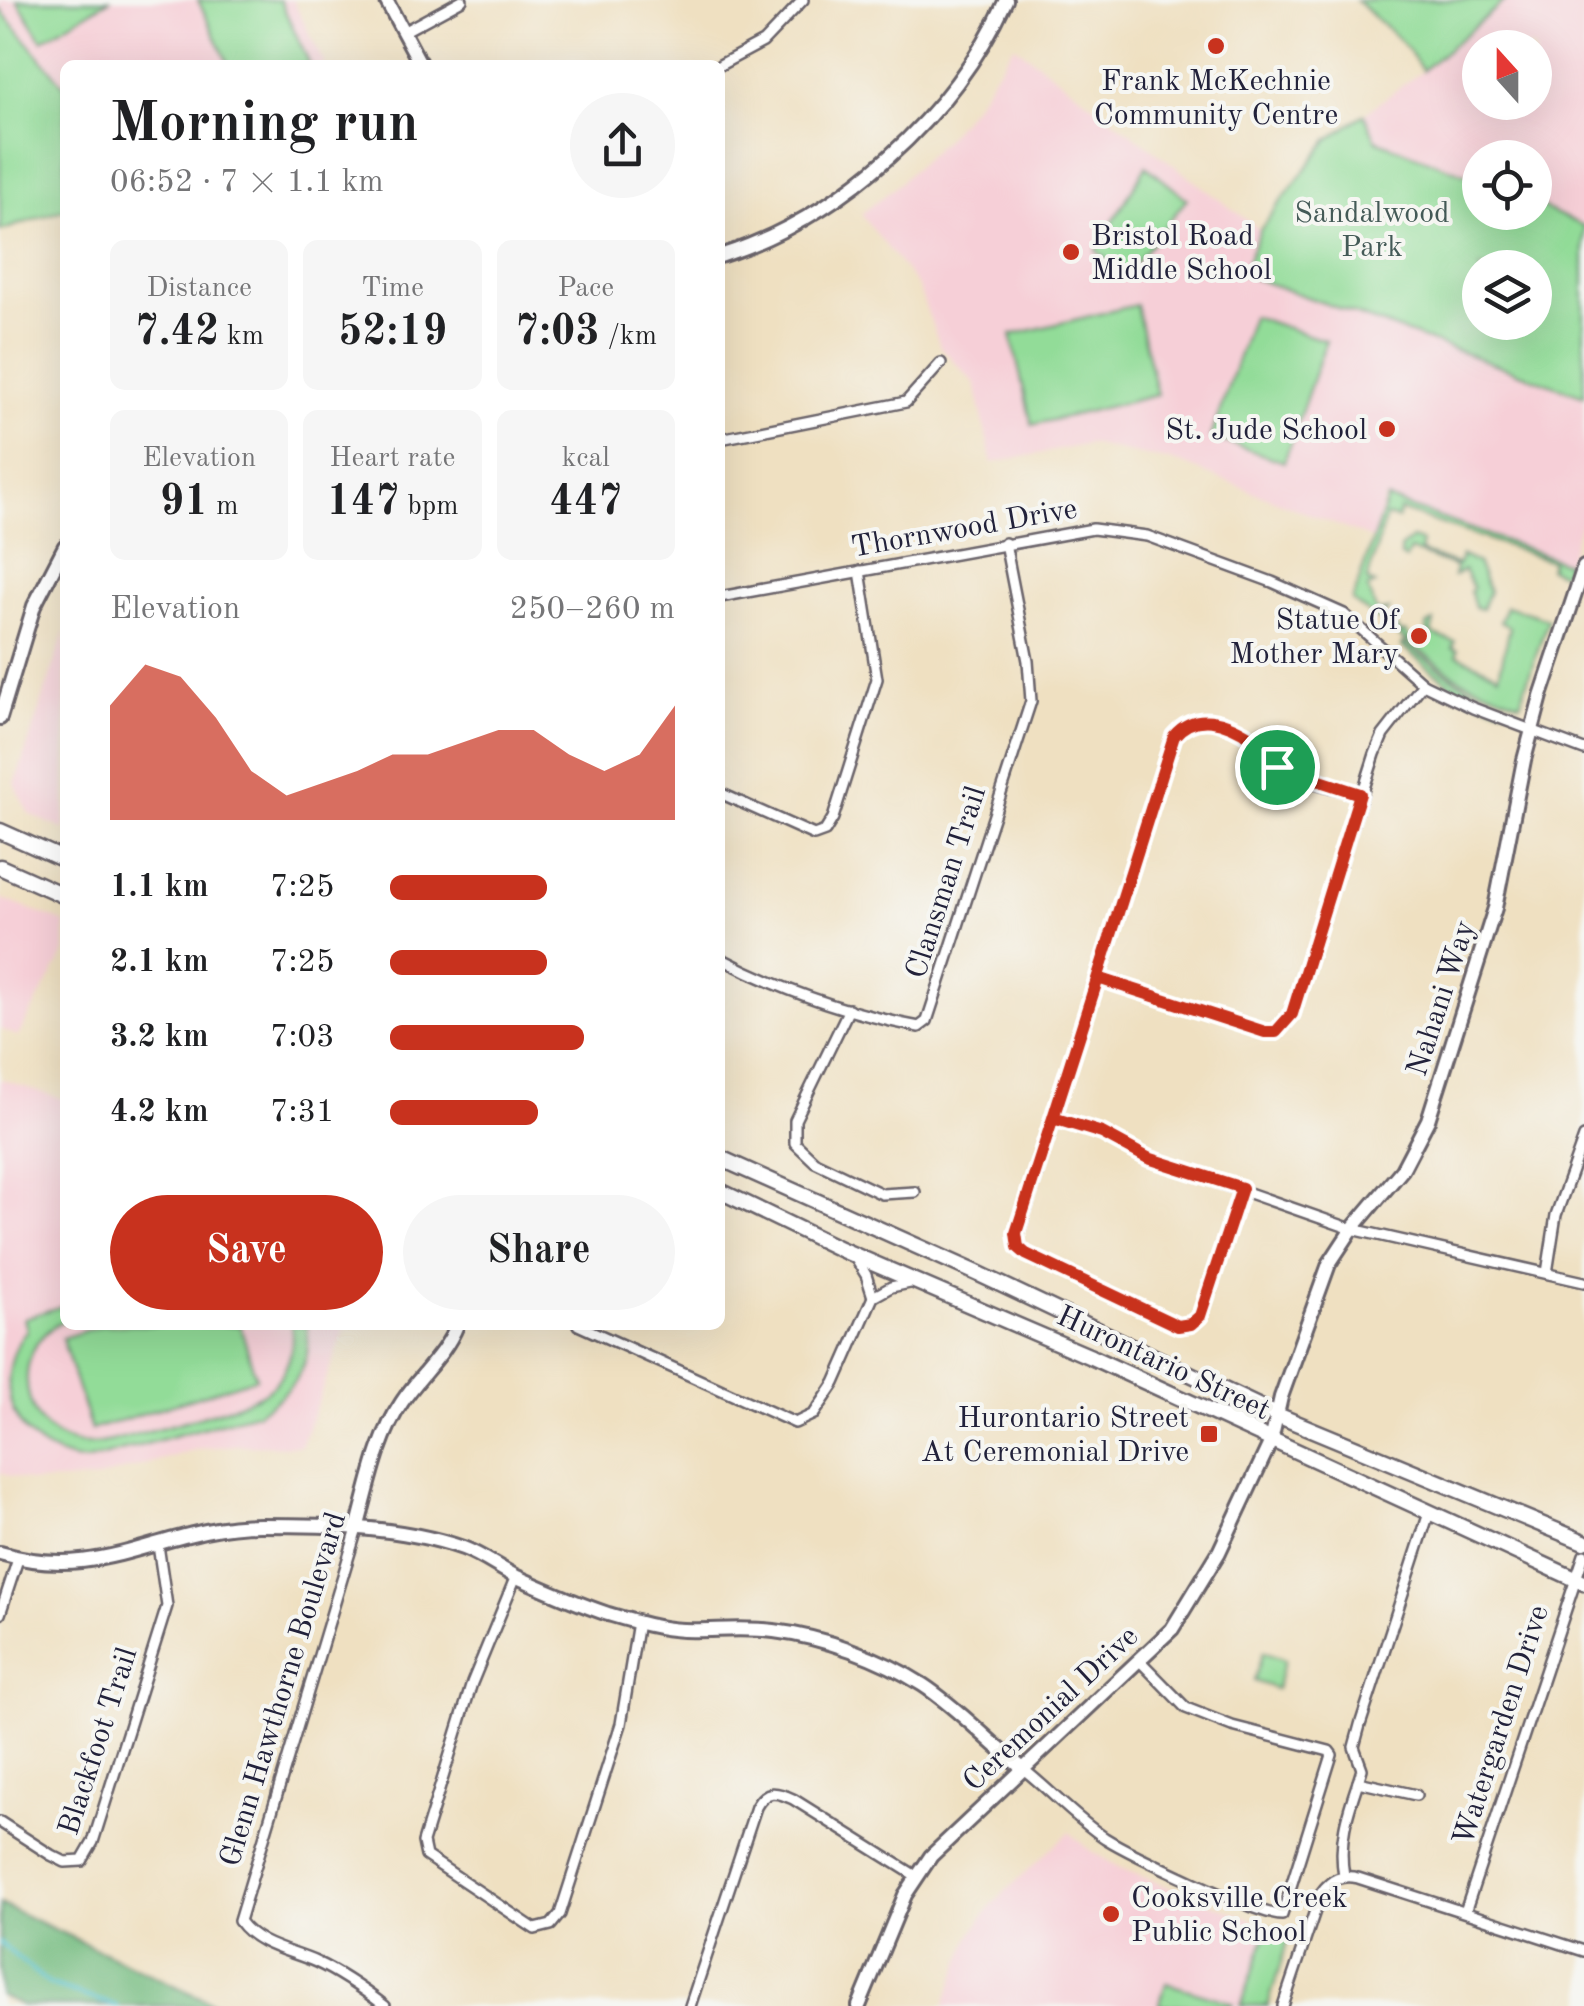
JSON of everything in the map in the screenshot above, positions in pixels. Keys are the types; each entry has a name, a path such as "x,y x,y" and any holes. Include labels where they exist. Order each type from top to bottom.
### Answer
{"main road":[{"path":"0,831 60,858"},
{"path":"0,867 60,894"},
{"name":"Hurontario Street","path":"725,1160 977,1272 1277,1415 1584,1542"},
{"name":"Hurontario Street","path":"725,1193 840,1249 1091,1357 1580,1581"}],"street":[{"path":"386,0 417,60"},
{"path":"403,32 462,0"},
{"path":"725,62 763,42 803,0"},
{"path":"725,254 776,234 814,212 886,159 934,110 973,61 1006,0"},
{"path":"725,438 906,402 941,363"},
{"name":"Thornwood Drive","path":"725,596 1093,529 1147,536 1272,582 1344,614 1422,684 1584,750"},
{"name":"Clansman Trail","path":"725,961 762,980 848,1009 918,1027 927,1022 1030,701 1028,661 1005,543"},
{"path":"0,733 0,719 34,606 60,556"},
{"name":"Nahani Way","path":"1277,1415 1319,1287 1352,1228 1402,1170 1428,1120 1496,908 1532,730 1584,567"},
{"path":"725,795 814,835 825,830 833,818 877,679 860,571"},
{"path":"1098,978 1265,1032 1276,1032 1284,1026 1292,1014 1360,794 1383,736 1422,684"},
{"path":"1242,1188 1200,1316 1191,1324 1178,1326 1018,1247 1016,1233 1174,736 1184,723 1206,720 1245,733 1268,761 1286,773 1360,794"},
{"path":"848,1009 795,1120 794,1143 816,1162 882,1194 916,1192"},
{"path":"1053,1118 1102,1133 1148,1158 1352,1228 1584,1282"},
{"path":"1548,1273 1556,1215 1584,1137"},
{"path":"840,1249 859,1261 873,1297"},
{"path":"589,1330 795,1424 814,1414 835,1383 873,1297 890,1287 920,1283"},
{"name":"Glenn Hawthorne Boulevard","path":"384,2006 318,1963 261,1940 246,1931 239,1920 385,1431 454,1330"},
{"name":"Ceremonial Drive","path":"860,2006 916,1876 949,1836 1172,1629 1194,1596 1271,1442 1277,1415"},
{"path":"1341,1877 1343,1831 1362,1769 1354,1747 1429,1513"},
{"path":"0,1554 61,1564 91,1562 224,1526 357,1529 430,1538 468,1550 516,1576 638,1622 678,1630 771,1630 816,1639 925,1686 1107,1839 1202,1885 1282,1915 1332,1755 1329,1751 1232,1726 1186,1708 1140,1661"},
{"name":"Blackfoot Trail","path":"0,1822 64,1862 82,1861 93,1842 167,1606 158,1545"},
{"name":"Watergarden Drive","path":"1466,1912 1580,1581 1584,1555"},
{"path":"0,1614 18,1559"},
{"path":"516,1576 472,1683 423,1842 426,1856 536,1929 551,1925 560,1914 621,1724 638,1622"},
{"path":"1358,1782 1416,1795"},
{"path":"690,2006 763,1795 772,1792 793,1799 916,1876"},
{"path":"1341,1877 1584,1951"},
{"path":"1284,2006 1321,1892 1341,1877"}],"shaded area":[{"path":"0,0 293,0 323,60 60,60 60,81 0,9"},
{"path":"1506,0 1584,0 1584,226 1552,212 1552,140 1462,140 1462,173 1376,140 1364,114 1462,37 1462,120 1552,120 1552,30 1470,30"},
{"path":"1014,45 1260,230 1243,274 1584,396 1584,512 1567,563 1385,498 1372,539 1180,463 1089,444 992,463 975,384 940,346 918,287 861,214 946,138"},
{"path":"60,646 60,828 29,814 15,784"},
{"path":"0,898 60,921 60,961 18,1036 0,1029"},
{"path":"0,1079 60,1098 60,1330 344,1330 301,1446 198,1449 92,1480 32,1482 0,1473"},
{"name":"Cooksville Creek Public School","path":"1069,1832 1120,1868 1269,1926 1241,2006 944,2006 971,1935 993,1903"}],"green space":[{"path":"17,0 109,0 42,40"},
{"path":"198,0 280,0 308,60 227,60"},
{"path":"1356,0 1506,0 1470,30 1462,30 1462,37 1423,70 1401,41"},
{"path":"0,9 60,81 60,211 0,231"},
{"name":"Sandalwood Park","path":"1364,114 1376,140 1462,173 1462,230 1552,230 1552,212 1584,226 1584,396 1242,274 1260,230 1328,140"},
{"path":"1146,166 1187,199 1126,275 1096,251"},
{"path":"1136,305 1157,395 1032,425 1011,335"},
{"path":"1252,316 1326,341 1284,462 1211,437"},
{"path":"1387,499 1567,563 1563,574 1549,569 1551,561 1400,510 1397,519 1386,516 1367,581 1375,584 1367,588 1377,613 1388,610 1378,620 1352,601"},
{"path":"1412,539 1422,542 1420,552 1458,565 1462,556 1477,563 1489,591 1482,609 1475,607 1470,591 1473,588 1464,570 1454,576 1456,567 1410,550 1406,559 1401,556 1400,548"},
{"path":"1506,606 1548,619 1520,703 1460,679 1393,632 1397,627 1400,634 1406,632 1421,644 1427,636 1427,625 1434,622 1431,634 1455,642 1457,655 1499,675 1510,627 1500,622"},
{"path":"1403,643 1459,682 1516,709 1468,695 1401,646"},
{"path":"60,1307 60,1324 45,1334 32,1353 27,1376 30,1399 39,1419 56,1435 80,1443 111,1441 146,1432 257,1396 276,1383 285,1368 291,1352 291,1330 307,1330 307,1353 297,1378 256,1413 85,1461 68,1458 39,1444 12,1407 9,1374 13,1356 27,1330 24,1318"},
{"path":"87,1330 242,1330 256,1378 91,1430 62,1338"},
{"path":"1263,1652 1285,1660 1276,1689 1254,1681"},
{"path":"0,1904 219,2006 23,2006 0,1996"},
{"path":"1269,1926 1289,1936 1268,2006 1241,2006"},
{"path":"1166,1983 1233,2003 1159,2006"}],"waterway":[{"path":"0,1943 50,1985 117,2006"}],"place":[{"name":"Frank McKechnie Community Centre","path":"1216,46"},
{"name":"Bristol Road Middle School","path":"1071,252"},
{"name":"St. Jude School","path":"1387,429"},
{"name":"Statue Of Mother Mary","path":"1419,636"},
{"name":"Hurontario Street At Ceremonial Drive","path":"1209,1434"},
{"name":"Cooksville Creek Public School","path":"1111,1914"}],"route":[{"path":"1277,767 1245,733 1206,720 1184,723 1174,736 1098,978 1053,1118 1102,1133 1148,1158 1242,1188 1200,1316 1187,1326 1178,1326 1026,1254 1018,1247 1016,1233 1098,978 1265,1032 1276,1032 1292,1014 1360,794 1277,767"}]}
